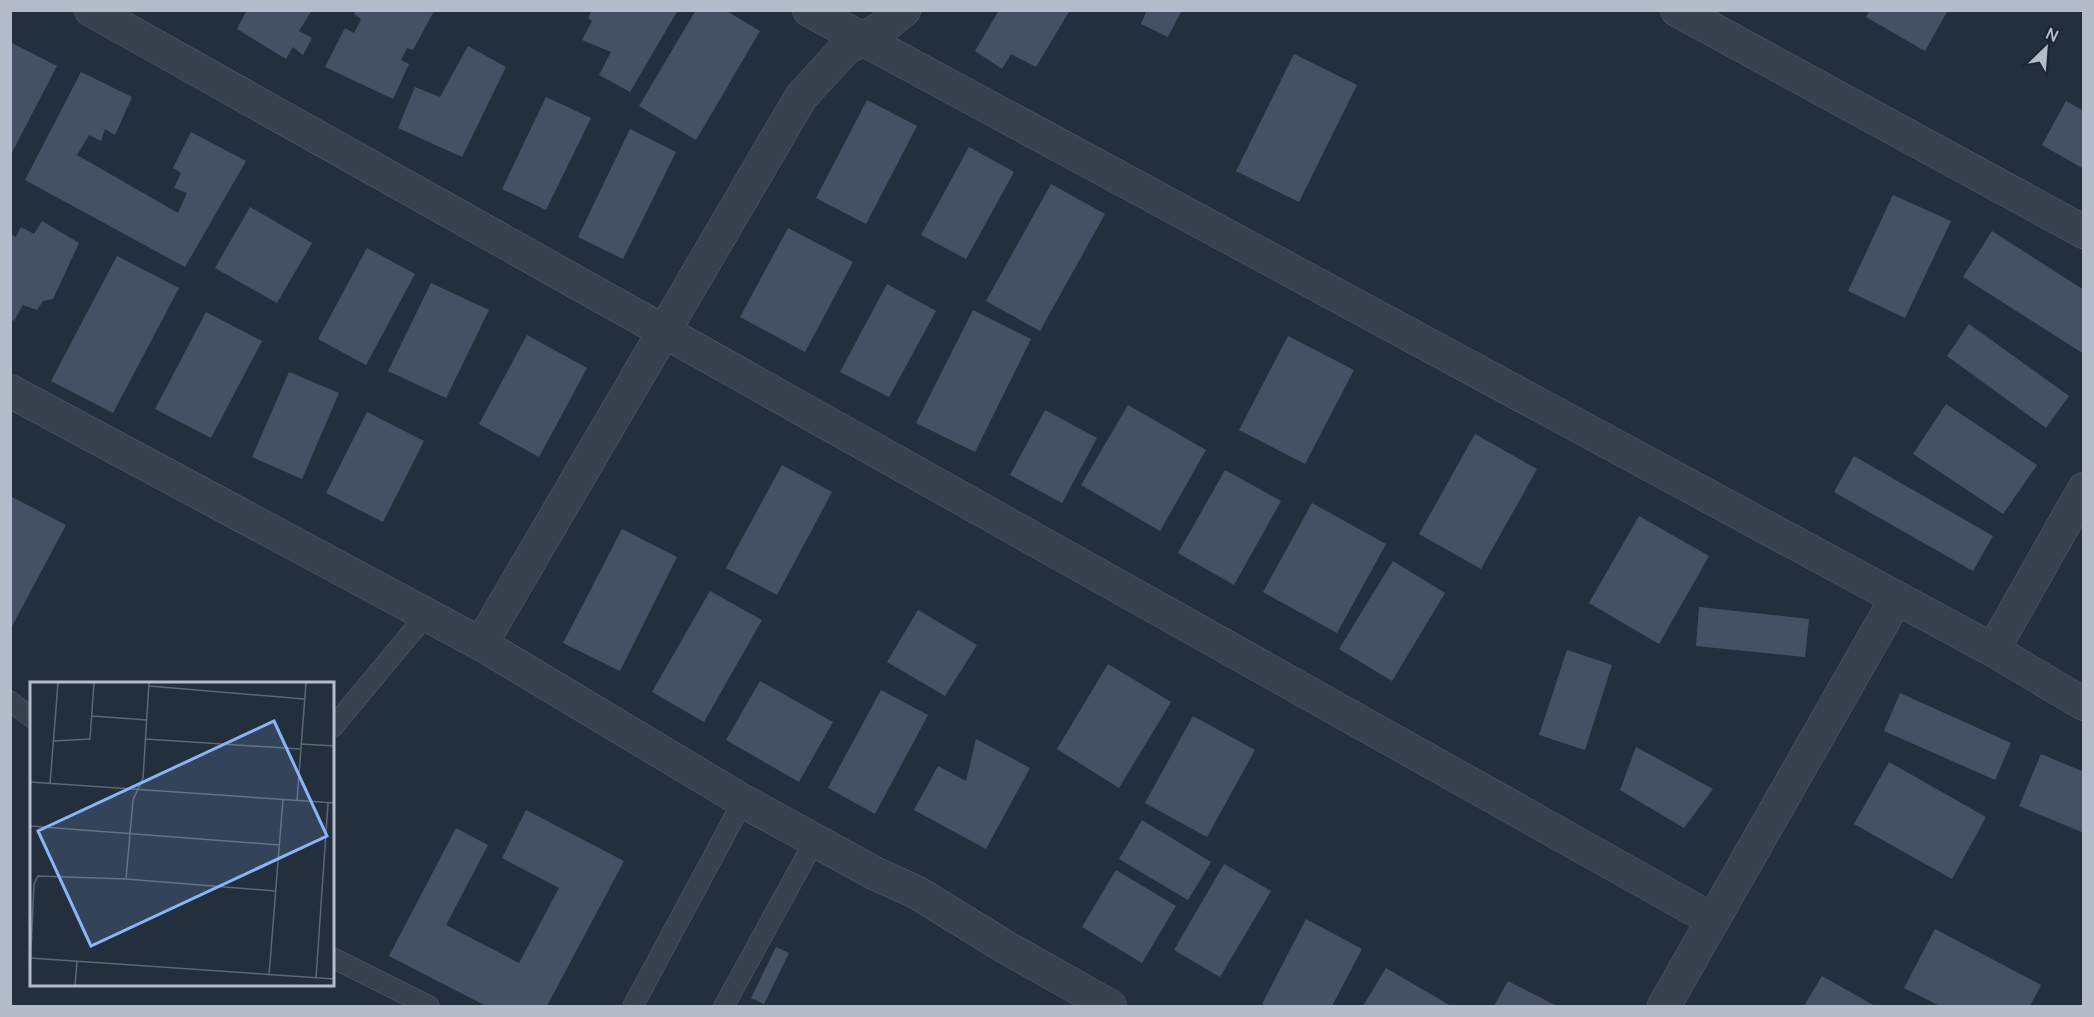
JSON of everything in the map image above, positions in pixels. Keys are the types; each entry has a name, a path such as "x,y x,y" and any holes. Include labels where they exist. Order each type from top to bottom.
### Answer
{"street":[{"path":"91,10 1713,920"},
{"path":"809,10 1993,651 2084,704"},
{"path":"481,644 801,97 844,50 886,25 904,10"},
{"path":"1677,10 2084,232"},
{"path":"10,391 481,644 743,801 874,873 916,892 1007,948 1110,1006"},
{"path":"1993,651 2084,489"},
{"path":"1664,1006 1896,599"}],"lane":[{"path":"334,726 427,615"},
{"path":"10,700 30,716"},
{"path":"633,1006 743,801"},
{"path":"724,1006 814,840"},
{"path":"334,958 429,1006"}],"building":[{"path":"247,10 312,10 299,31 312,38 303,55 293,47 286,59 237,29"},
{"path":"356,10 434,11 413,50 407,48 401,60 409,64 393,99 325,67 345,28 354,33 361,19 354,14"},
{"path":"592,10 678,10 630,92 599,75 611,52 582,40 592,21 588,18"},
{"path":"696,10 725,10 760,31 696,140 639,106"},
{"path":"999,10 1070,10 1036,67 1011,54 1002,69 975,51"},
{"path":"1147,10 1182,10 1168,37 1141,24"},
{"path":"1870,10 1948,10 1925,51 1866,17"},
{"path":"10,42 57,66 10,156"},
{"path":"468,46 506,67 462,157 398,128 415,87 440,97"},
{"path":"1294,54 1357,85 1299,202 1236,171"},
{"path":"81,72 132,97 115,135 105,129 101,141 89,135 77,155 178,213 187,193 174,188 181,173 173,168 191,132 246,161 185,267 25,180"},
{"path":"546,97 591,118 546,210 502,189"},
{"path":"867,100 917,126 866,224 816,198"},
{"path":"2066,101 2084,111 2084,169 2042,145"},
{"path":"630,129 676,152 623,259 578,237"},
{"path":"969,147 1014,172 966,259 921,235"},
{"path":"1051,184 1105,214 1040,331 986,301"},
{"path":"1893,195 1951,221 1905,318 1848,291"},
{"path":"250,207 312,243 277,303 215,268"},
{"path":"42,221 79,243 53,299 43,301 37,310 23,305 14,321 10,319 10,234 16,237 21,227 34,234"},
{"path":"788,228 853,262 805,352 740,317"},
{"path":"1992,231 2084,290 2084,354 1963,277"},
{"path":"367,248 415,274 366,365 318,339"},
{"path":"117,256 179,288 113,413 51,381"},
{"path":"431,283 489,310 446,398 388,371"},
{"path":"887,284 936,311 889,397 840,372"},
{"path":"973,310 1031,339 975,452 916,423"},
{"path":"206,312 262,341 211,438 155,409"},
{"path":"1969,324 2069,396 2046,428 1947,356"},
{"path":"527,335 587,368 539,457 479,424"},
{"path":"1288,336 1354,370 1305,464 1239,430"},
{"path":"289,372 339,393 302,479 252,457"},
{"path":"1946,404 2037,465 2003,514 1913,454"},
{"path":"1128,405 1206,450 1160,531 1081,485"},
{"path":"1045,410 1097,438 1062,503 1010,475"},
{"path":"367,412 424,441 383,522 326,493"},
{"path":"1475,434 1537,469 1481,569 1419,534"},
{"path":"1854,456 1993,536 1973,571 1834,492"},
{"path":"782,465 832,492 777,595 726,568"},
{"path":"1225,470 1281,501 1234,585 1178,553"},
{"path":"10,496 66,525 10,630"},
{"path":"1312,503 1386,544 1337,633 1263,592"},
{"path":"1639,516 1709,556 1659,644 1589,603"},
{"path":"622,529 677,557 620,671 563,643"},
{"path":"1393,561 1445,593 1392,681 1339,649"},
{"path":"710,591 762,620 704,722 652,692"},
{"path":"1699,607 1809,619 1805,657 1696,646"},
{"path":"918,610 977,645 945,696 887,662"},
{"path":"1567,650 1612,665 1585,750 1539,735"},
{"path":"1108,664 1171,702 1119,788 1057,749"},
{"path":"760,681 833,722 799,782 726,740"},
{"path":"881,690 928,715 875,814 828,788"},
{"path":"1900,693 2011,743 1995,780 1884,731"},
{"path":"1193,716 1255,750 1207,837 1145,803"},
{"path":"976,739 1030,768 986,849 914,810 938,766 966,781"},
{"path":"1636,747 1713,789 1684,828 1620,790"},
{"path":"2041,754 2084,772 2084,833 2019,806"},
{"path":"1889,762 1986,817 1952,879 1854,824"},
{"path":"526,810 624,861 547,1006 486,1006 389,956 456,828 488,845 446,925 519,963 559,888 502,858"},
{"path":"1142,820 1211,862 1188,900 1119,859"},
{"path":"1224,864 1271,891 1220,977 1174,950"},
{"path":"1116,870 1176,906 1142,963 1082,927"},
{"path":"1306,919 1362,949 1332,1006 1267,1006 1262,1004"},
{"path":"1935,929 2041,985 2030,1006 1940,1006 1904,988"},
{"path":"776,947 789,953 764,1004 751,998"},
{"path":"1386,968 1451,1006 1363,1006"},
{"path":"1822,976 1875,1006 1804,1006"},
{"path":"1508,981 1557,1006 1494,1006"}]}
